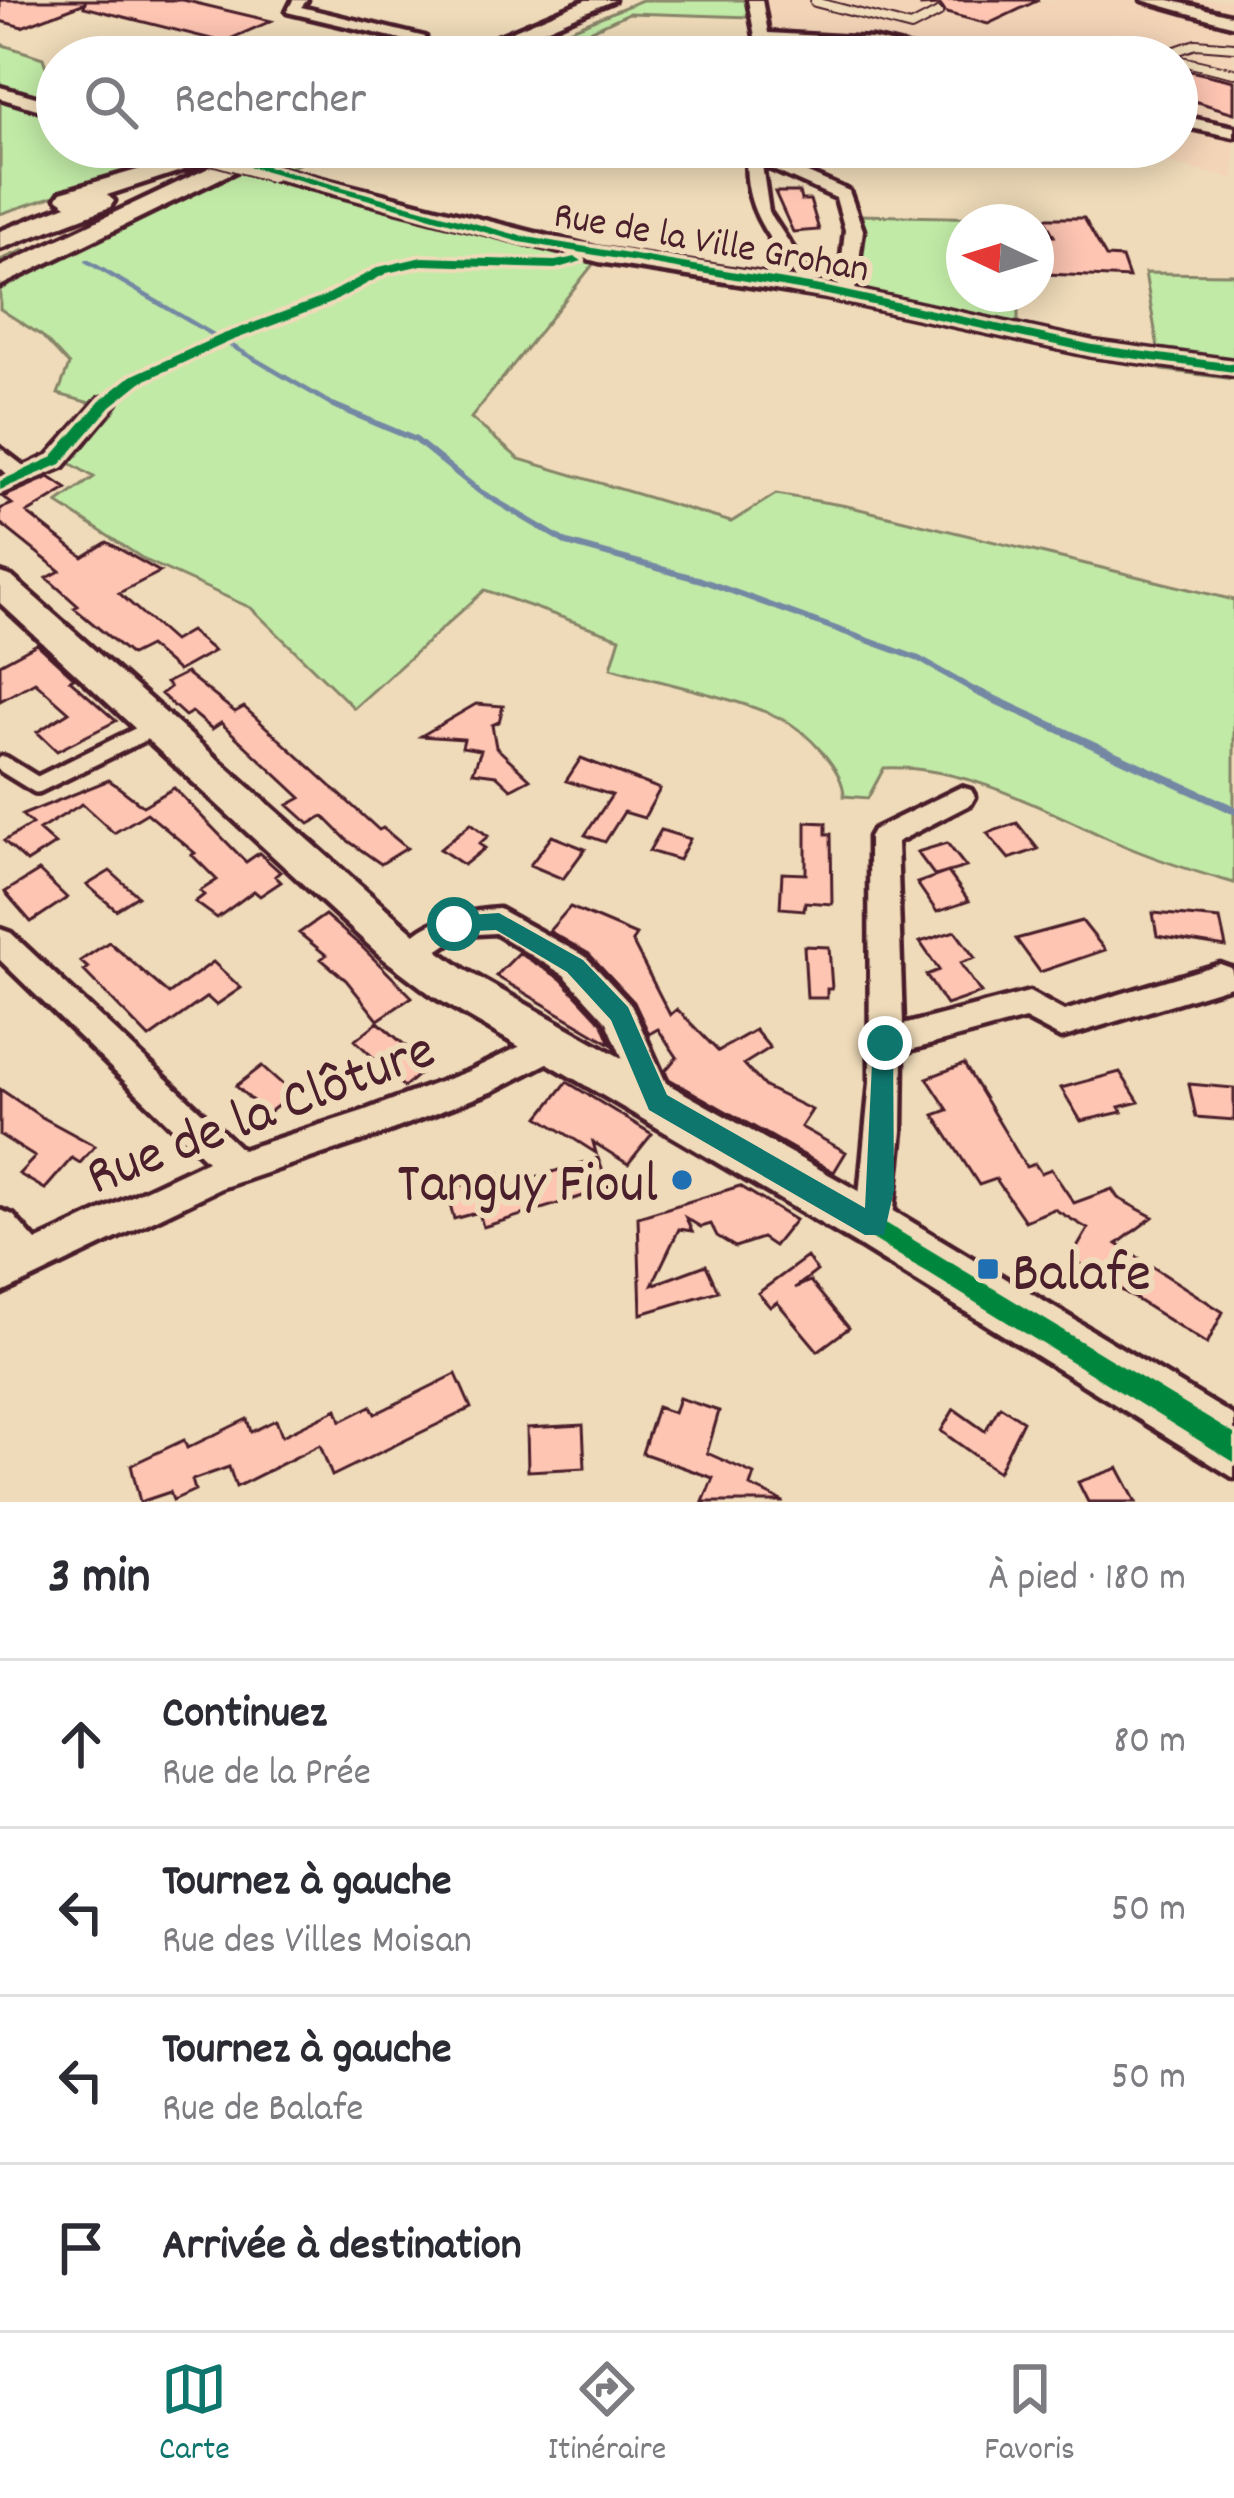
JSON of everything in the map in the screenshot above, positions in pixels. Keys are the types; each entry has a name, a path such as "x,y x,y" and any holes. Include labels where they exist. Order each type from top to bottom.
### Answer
{"main road":[{"path":"514,36 604,0"},
{"path":"539,36 628,0"},
{"path":"0,220 165,168"},
{"path":"0,241 180,168"},
{"path":"0,254 237,168"},
{"path":"0,278 243,168"},
{"path":"0,584 412,956 874,1227 1234,1448"}],"street":[{"path":"300,0 292,9 403,36"},
{"path":"1150,0 1179,3 1234,21"},
{"path":"756,1 766,36"},
{"path":"0,92 36,103"},
{"path":"1198,124 1234,132"},
{"name":"Rue de la Ville Grohan","path":"306,168 520,239 847,295 1093,349 1234,368"},
{"path":"756,168 757,212 805,271 810,288"},
{"path":"788,168 843,195 852,207 847,295"},
{"path":"0,454 10,481 56,461 106,403"},
{"path":"874,1227 881,1190 885,1043 883,837 961,797"},
{"path":"412,956 454,924 499,921 575,966 620,1014 658,1102"},
{"path":"0,941 236,1167"},
{"path":"885,1043 1029,1005 1061,1024 1220,977"},
{"name":"Rue de la Clôture","path":"14,1269 236,1167 481,1082 556,1043"},
{"path":"0,1227 14,1269"}],"lane":[{"path":"818,0 815,2 911,27 938,13"},
{"path":"1198,42 1234,47"},
{"path":"1198,65 1234,73"},
{"path":"3,764 37,785 158,725"}],"shaded area":[{"path":"747,0 1234,0 1234,179 1187,168 1198,168 1198,36 755,36"}],"green space":[{"path":"642,0 747,0 750,17 629,13 579,36 554,36"},
{"path":"0,44 36,56 36,95 0,87"},
{"path":"0,98 36,109 36,168 140,168 0,214"},
{"path":"273,168 293,168 311,177 603,252 471,418 519,459 731,522 776,494 847,506 1234,600 1234,883 1141,853 1000,790 943,773 884,768 868,798 844,796 838,774 822,752 782,719 611,668 620,638 485,590 354,708 251,608 145,560 57,503 94,477 68,462 115,410 58,394 69,365 42,336 0,309 0,260 24,250 56,256 241,171 260,176"},
{"path":"859,215 946,217 946,312 1018,312 1018,343 920,315 857,303"},
{"path":"1145,273 1234,274 1234,379 1162,370"}],"building":[{"path":"0,0 183,0 271,21 237,36 199,36 84,7 85,3 22,27 0,21"},
{"path":"922,0 1039,0 988,24 946,13 940,5 921,6"},
{"path":"1198,73 1234,81 1234,113 1198,102"},
{"path":"775,192 799,192 801,200 810,200 819,230 793,232"},
{"path":"1054,218 1084,218 1106,257 1122,258 1129,278 1054,274"},
{"path":"49,477 67,489 27,513 83,557 107,542 160,572 119,593 173,641 190,631 214,651 178,671 149,646 131,655 74,608 78,606 47,578 60,571 0,523 0,509 12,504 3,497"},
{"path":"37,644 116,721 57,751 37,732 69,712 35,682 0,701 0,664"},
{"path":"186,673 235,712 244,707 379,830 383,828 407,848 381,864 323,816 309,824 288,805 301,798 221,723 212,729 192,712 185,716 161,694 170,687 166,683"},
{"path":"476,704 503,706 499,722 492,725 496,747 530,779 511,789 496,775 473,772 481,750 462,747 464,739 421,736"},
{"path":"581,758 660,789 644,818 624,812 605,842 585,835 612,795 566,781"},
{"path":"109,780 143,806 174,788 246,862 259,853 280,872 275,876 281,882 260,896 254,891 217,918 195,902 204,895 200,891 217,880 192,855 195,853 147,813 114,833 82,804 39,830 55,844 27,862 4,841 32,824 22,815"},
{"path":"806,822 826,823 826,834 831,834 832,904 805,902 804,910 780,908 782,873 806,874"},
{"path":"471,823 488,836 479,844 485,848 464,865 440,849"},
{"path":"1017,823 1038,849 1009,859 987,833"},
{"path":"661,830 690,839 679,860 649,851"},
{"path":"552,836 585,849 563,879 530,865"},
{"path":"947,843 966,867 935,876 917,852"},
{"path":"39,871 67,898 31,922 5,892"},
{"path":"110,871 138,896 116,910 87,885"},
{"path":"948,872 969,901 937,912 917,883"},
{"path":"570,907 636,935 632,941 670,1015 677,1009 718,1051 755,1030 770,1048 744,1064 765,1087 812,1110 801,1127 846,1152 834,1172 669,1079 665,1071 677,1057 658,1029 649,1034 634,1002 589,954 549,931"},
{"path":"1153,913 1220,919 1226,947 1157,936"},
{"path":"325,915 412,997 378,1020 346,980 321,959 326,955 299,933"},
{"path":"1082,921 1105,950 1040,972 1016,939"},
{"path":"955,931 975,958 960,963 981,993 946,1005 926,975 939,970 920,942"},
{"path":"109,942 169,994 213,962 241,988 216,1005 207,997 149,1038 84,971 88,968 80,961"},
{"path":"804,946 829,947 832,989 827,989 827,998 807,998"},
{"path":"519,953 561,979 603,1024 611,1044 496,976"},
{"path":"378,1022 429,1066 404,1087 355,1040"},
{"path":"964,1064 1026,1167 1035,1164 1041,1173 1051,1169 1074,1203 1112,1189 1118,1198 1153,1217 1117,1244 1223,1312 1207,1344 1071,1258 1088,1229 1054,1209 1025,1221 996,1179 979,1185 934,1115 948,1110 927,1078"},
{"path":"262,1066 293,1094 267,1114 236,1086"},
{"path":"1120,1072 1139,1102 1119,1107 1122,1112 1081,1121 1061,1088"},
{"path":"567,1082 652,1134 628,1164 593,1142 596,1153 539,1117"},
{"path":"1189,1084 1234,1088 1234,1120 1196,1117"},
{"path":"0,1089 95,1146 80,1163 72,1158 45,1189 19,1174 35,1157 0,1135"},
{"path":"598,1158 609,1188 483,1227 479,1212 454,1219 446,1190 499,1174 503,1187"},
{"path":"740,1186 795,1220 774,1246 762,1238 735,1247 717,1236 711,1224 701,1227 686,1218 692,1231 679,1229 652,1285 706,1265 718,1291 641,1314 638,1217"},
{"path":"807,1257 817,1271 795,1288 810,1281 849,1328 818,1351 777,1302 770,1307 758,1293"},
{"path":"456,1374 471,1408 332,1476 320,1445 236,1487 229,1467 192,1480 195,1490 173,1500 170,1492 140,1502 131,1465 184,1440 187,1448 247,1419 251,1432 276,1420 282,1436 337,1409 341,1421 371,1406 375,1414"},
{"path":"679,1398 719,1411 707,1453 754,1474 750,1486 784,1502 703,1502 713,1478 642,1453 657,1407 674,1413"},
{"path":"1000,1406 1023,1421 998,1472 941,1431 954,1409 985,1431"},
{"path":"583,1425 585,1468 528,1471 527,1428"},
{"path":"1118,1468 1136,1502 1088,1502 1078,1482"}],"waterway":[{"path":"87,261 338,408"},
{"path":"333,405 416,440 479,491 567,543 701,580 919,659 981,694"},
{"path":"976,691 1234,810"}],"cycle path":[{"path":"261,168 520,239 827,291 1093,349 1234,368"},
{"path":"0,486 56,461 106,403 136,379 325,301 383,270 422,261 555,265 576,261"},
{"path":"874,1227 1234,1449"}],"place":[{"name":"Tanguy Fioul","path":"682,1180"},
{"name":"Balafe","path":"988,1269"}],"route":[{"path":"454,924 499,921 575,966 620,1014 658,1102 874,1227 881,1190 885,1043"}]}
